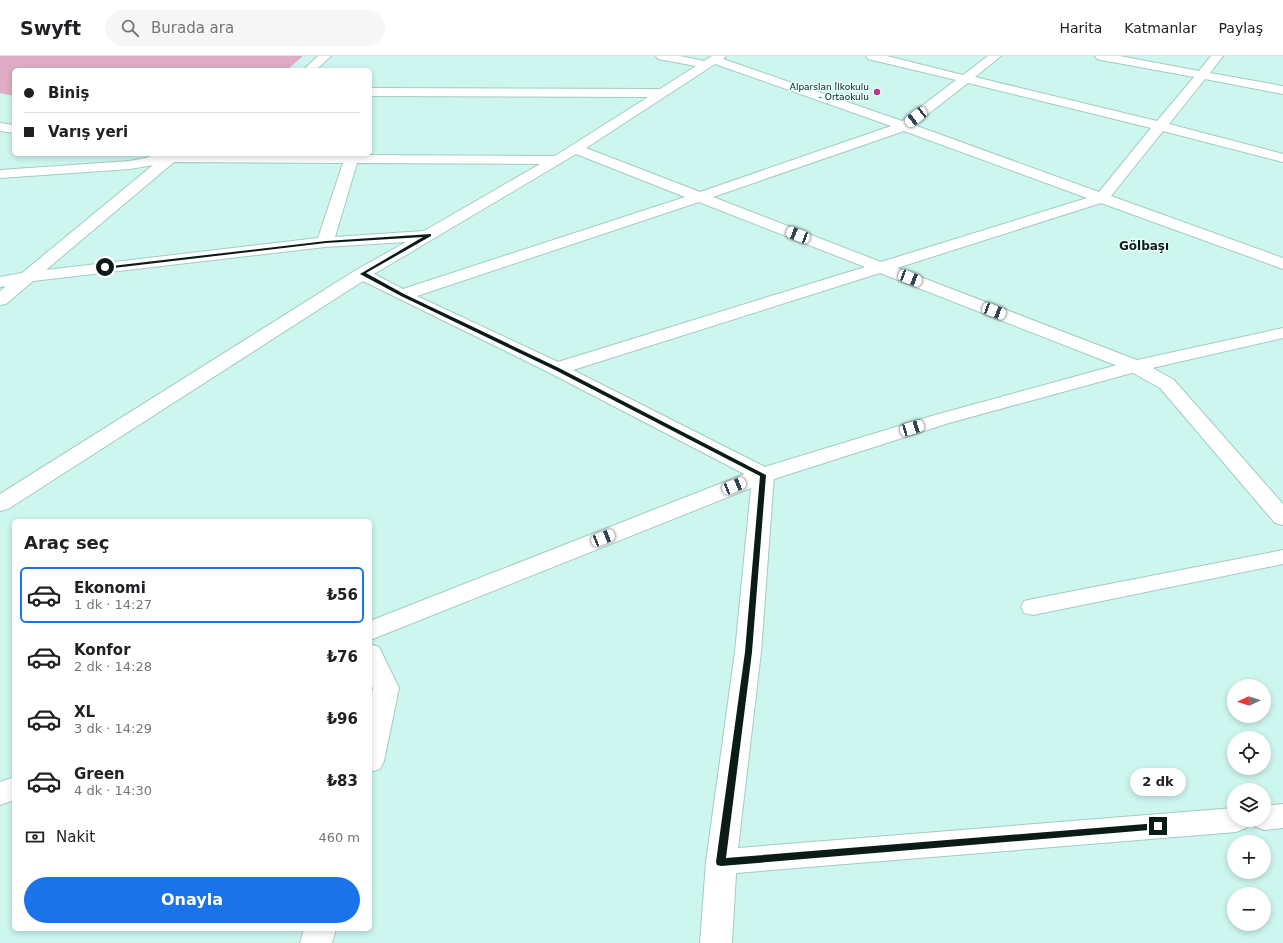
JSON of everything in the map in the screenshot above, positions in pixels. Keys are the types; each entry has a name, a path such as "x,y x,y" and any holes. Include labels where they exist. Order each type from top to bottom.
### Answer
{"street":[{"path":"310,68 325,56"},
{"path":"662,56 714,60 904,126 1102,198 1280,258"},
{"path":"872,56 964,80 1160,126 1283,158"},
{"path":"402,295 700,197 904,126 995,56"},
{"path":"1101,56 1283,90"},
{"path":"557,369 1102,198 1217,56"},
{"path":"0,504 362,274 558,160 714,60"},
{"path":"372,92 662,93"},
{"path":"0,127 12,129"},
{"path":"575,149 1136,366 1166,384 1283,518"},
{"path":"162,156 170,158"},
{"path":"0,174 130,166 170,158 208,156 351,159 558,160"},
{"path":"0,300 170,158"},
{"path":"326,242 351,159"},
{"path":"0,282 27,276 326,242 430,235"},
{"path":"362,274 402,295 557,369 763,475"},
{"path":"372,630 763,475 942,419 1136,366 1283,333"},
{"path":"716,943 721,862 748,652 763,475"},
{"path":"1032,607 1283,557"},
{"path":"372,657 386,688 372,752"},
{"path":"0,794 12,789"},
{"path":"1271,817 1283,816"},
{"path":"721,862 1227,821"},
{"path":"316,943 319,931"}],"shaded area":[{"path":"0,56 303,56 289,68 12,68 12,96 0,93"}],"place":[{"name":"Alparslan İlkokulu - Ortaokulu","path":"877,92"}],"district":[{"name":"Gölbaşı","path":"1144,246"}],"route":[{"path":"105,267 326,242 430,235 362,274 402,295 557,369 763,475 748,652 721,862 1158,826"}]}
